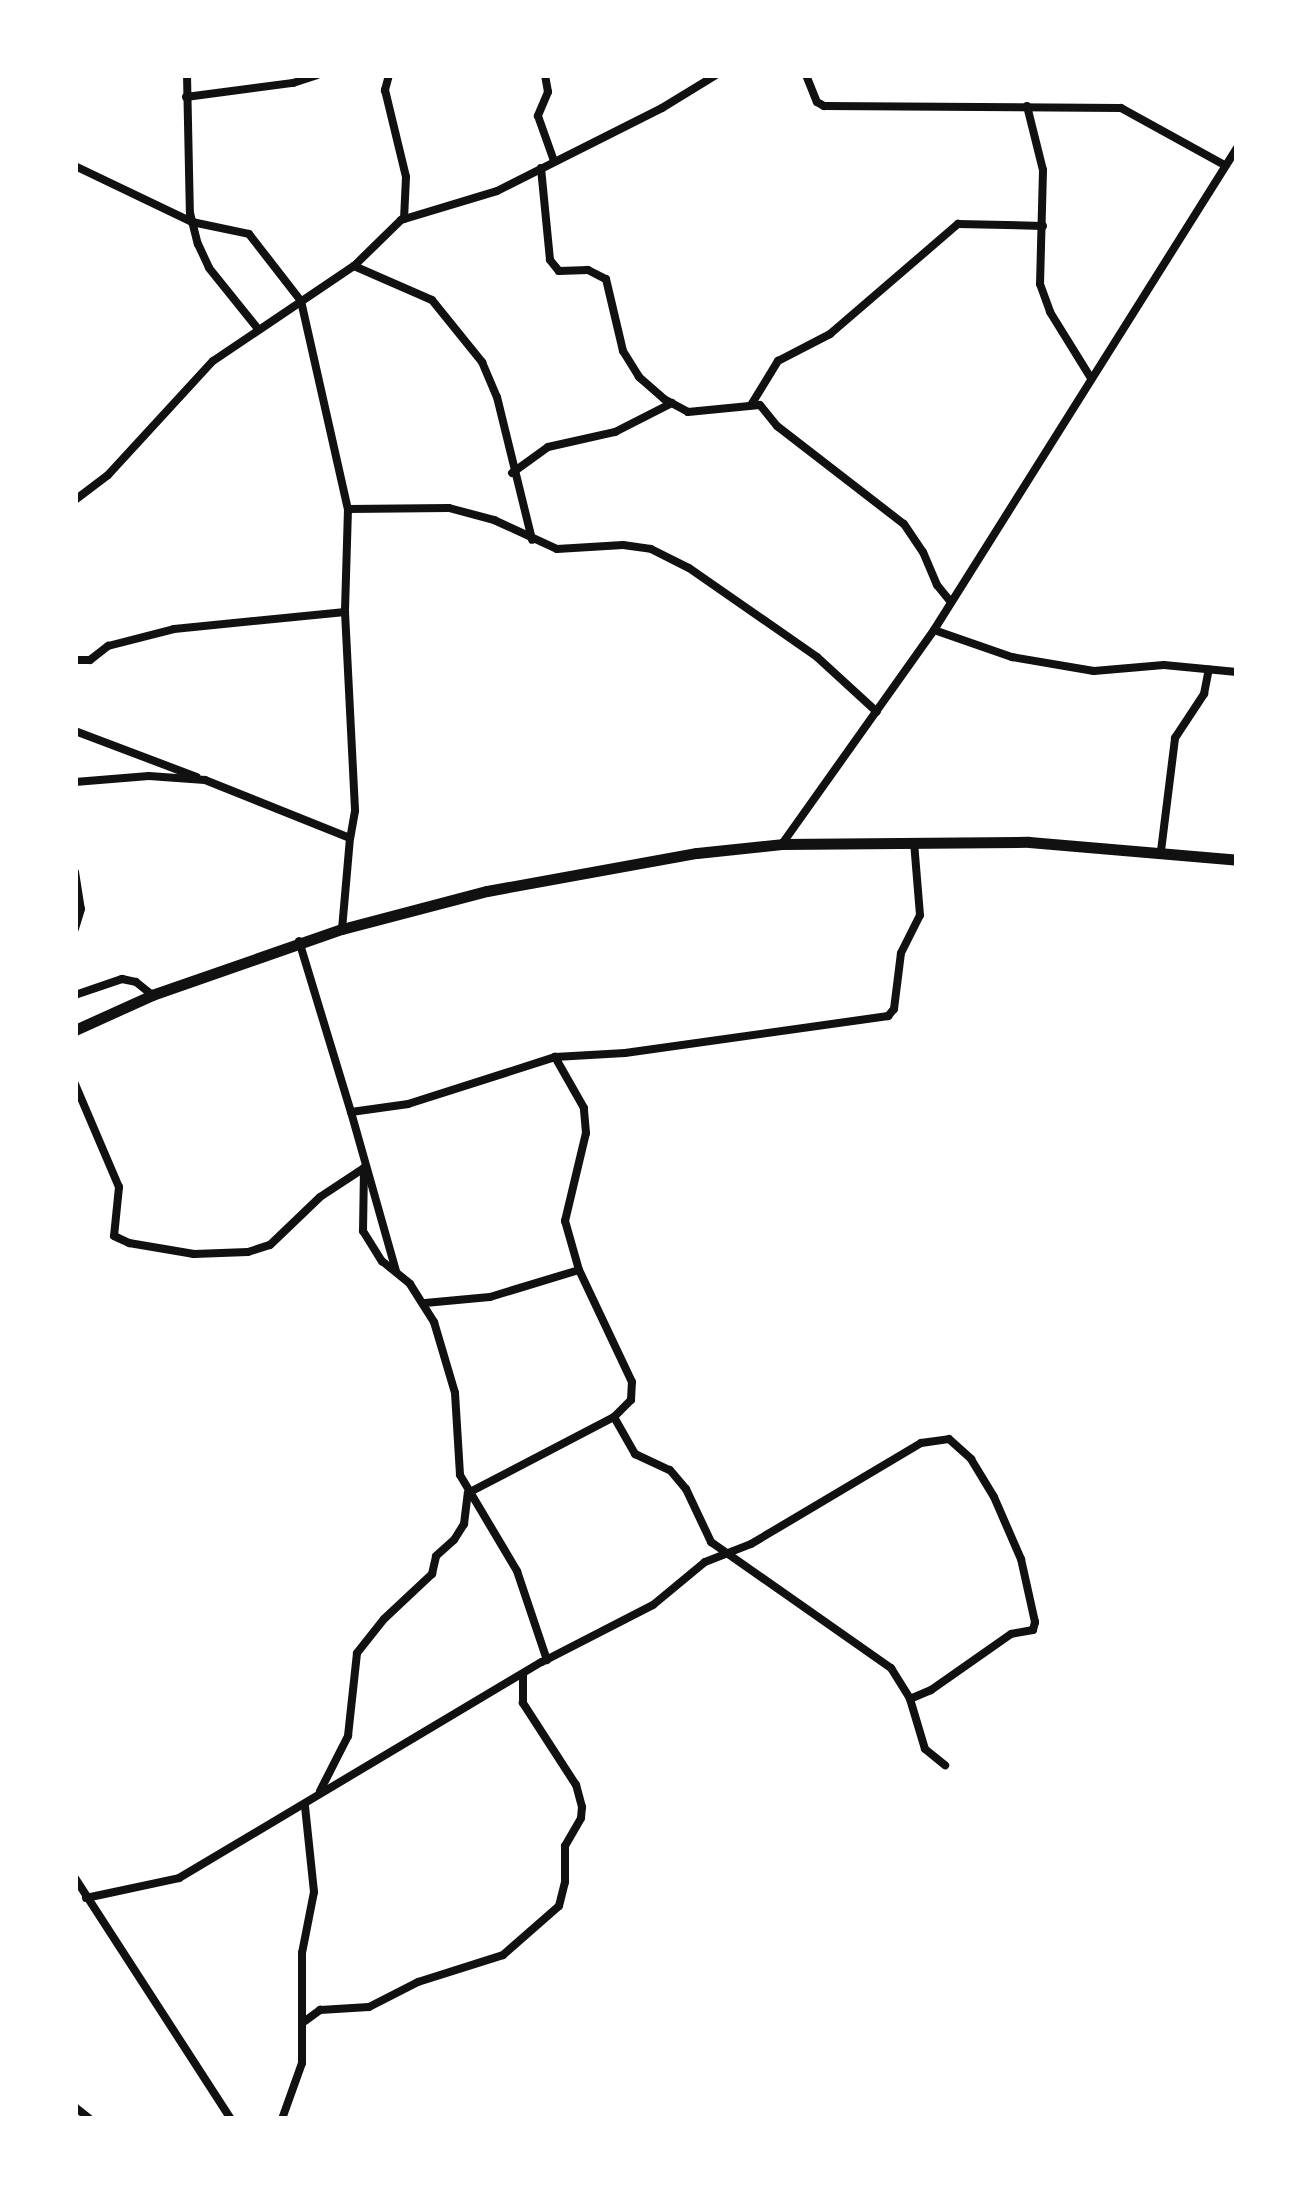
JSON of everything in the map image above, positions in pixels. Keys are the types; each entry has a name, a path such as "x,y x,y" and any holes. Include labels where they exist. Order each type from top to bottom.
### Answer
{"main road":[{"path":"75,1030 152,995 342,928 586,870 782,844 1029,842 1237,860"}],"street":[{"path":"187,75 192,222 210,268 258,328"},
{"path":"253,75 255,88"},
{"path":"186,97 316,75"},
{"path":"388,75 385,90 406,177 404,219"},
{"path":"545,75 548,92 538,116 554,161"},
{"path":"75,500 108,476 213,361 354,266 404,219 497,191 662,108 716,75"},
{"path":"806,75 816,102 824,106 1121,108 1224,164"},
{"path":"1027,106 1043,170 1040,284 1050,312 1091,378"},
{"path":"782,844 934,630 1237,148"},
{"path":"75,166 192,222 249,234 301,301 348,509 345,612 356,811 342,928"},
{"path":"541,168 550,260 559,271 588,270 606,279 623,351 639,377 672,403 704,414 760,405 777,426 904,524 923,552 936,585 952,602"},
{"path":"751,405 778,361 830,334 958,224 1043,226"},
{"path":"354,266 418,292 460,332 482,362 497,397 512,473 532,540"},
{"path":"512,473 548,447 615,432 672,403"},
{"path":"348,509 448,508 494,520 557,549 623,545 668,556 818,657 878,712"},
{"path":"75,660 90,660 108,646 174,629 345,612"},
{"path":"934,630 1012,657 1094,671 1164,665 1237,672"},
{"path":"1161,852 1175,738 1204,694 1209,669"},
{"path":"75,732 350,838"},
{"path":"75,782 149,776 205,780"},
{"path":"350,1112 424,1100 554,1056 625,1053 888,1016 894,1010 901,953 920,915 914,842"},
{"path":"75,872 81,909 75,928"},
{"path":"299,942 396,1272"},
{"path":"75,994 122,979 136,982 152,995"},
{"path":"468,1493 614,1417 631,1400 632,1382 579,1270 565,1220 586,1132 584,1108 554,1056"},
{"path":"75,1084 119,1187 114,1236 130,1243 194,1254 248,1252 270,1245 320,1197 364,1168"},
{"path":"364,1168 363,1231 369,1246 424,1303 446,1352 455,1393 457,1464 468,1493 517,1572 546,1660"},
{"path":"424,1303 490,1297 579,1270"},
{"path":"614,1417 636,1454 670,1470 686,1489 700,1515 704,1535 763,1581 797,1599 847,1641 891,1668 910,1699 925,1749 946,1765"},
{"path":"86,1898 179,1878 242,1837 305,1806 320,1792 546,1660 654,1604 705,1562 728,1553 921,1443 940,1438 960,1446 994,1498 1021,1559 1036,1622 1034,1630 1010,1634 931,1690 910,1699"},
{"path":"320,1792 348,1736 357,1653 432,1574 436,1556 454,1540 464,1524 468,1493"},
{"path":"304,2022 320,2010 369,2007 439,1974 472,1968 503,1955 559,1906 565,1882 564,1846 581,1818 582,1807 576,1786 523,1703 524,1674"},
{"path":"282,2119 302,2063 302,1952 314,1892 305,1806"},
{"path":"75,1878 231,2119"},
{"path":"75,2107 90,2119"}]}
